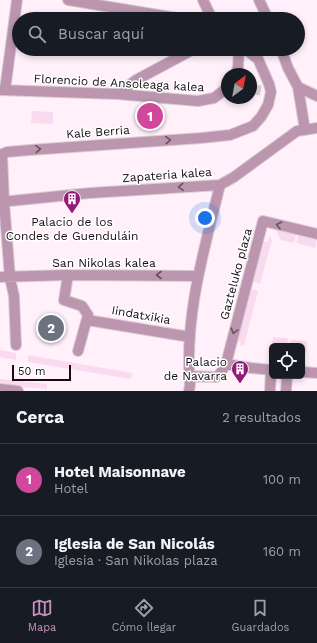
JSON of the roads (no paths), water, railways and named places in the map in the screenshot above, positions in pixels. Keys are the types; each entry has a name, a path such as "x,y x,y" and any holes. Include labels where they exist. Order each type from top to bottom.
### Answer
{"street":[{"path":"15,12 17,0"},
{"path":"68,0 141,12"},
{"path":"203,0 209,12"},
{"path":"259,0 265,12"},
{"path":"3,90 12,32"},
{"path":"117,94 136,80 181,56"},
{"path":"238,68 239,56"},
{"name":"Kale Berria","path":"1,154 30,150 230,135 253,126 261,117 268,105 271,92 269,84 256,56"},
{"path":"284,56 298,87 301,130 317,128"},
{"path":"298,87 315,96"},
{"name":"Florencio de Ansoleaga kalea","path":"3,90 117,94 198,101 214,98 221,93"},
{"name":"Zapateria kalea","path":"2,202 70,195 220,185 301,130"},
{"path":"1,154 5,277 14,296 16,345"},
{"path":"189,391 190,337 198,276 220,185"},
{"name":"Gazteluko plaza","path":"189,376 216,378 226,364 263,221 317,234"},
{"path":"70,275 64,300 82,306 88,315 78,352"},
{"name":"San Nikolas kalea","path":"5,277 70,275 198,276"},
{"name":"Iindatxikia","path":"87,320 190,337"},
{"path":"226,364 269,370"},
{"path":"305,372 317,373"},
{"path":"270,391 271,379"},
{"path":"286,391 287,379"},
{"path":"0,389 18,391"}],"tunnel":[{"path":"257,90 271,92"}],"place":[{"name":"Hotel Maisonnave","path":"150,116"},
{"name":"Palacio de los Condes de Guenduláin","path":"72,214"},
{"name":"Iglesia de San Nicolás","path":"51,328"},
{"name":"Palacio de Navarra","path":"240,384"}]}
